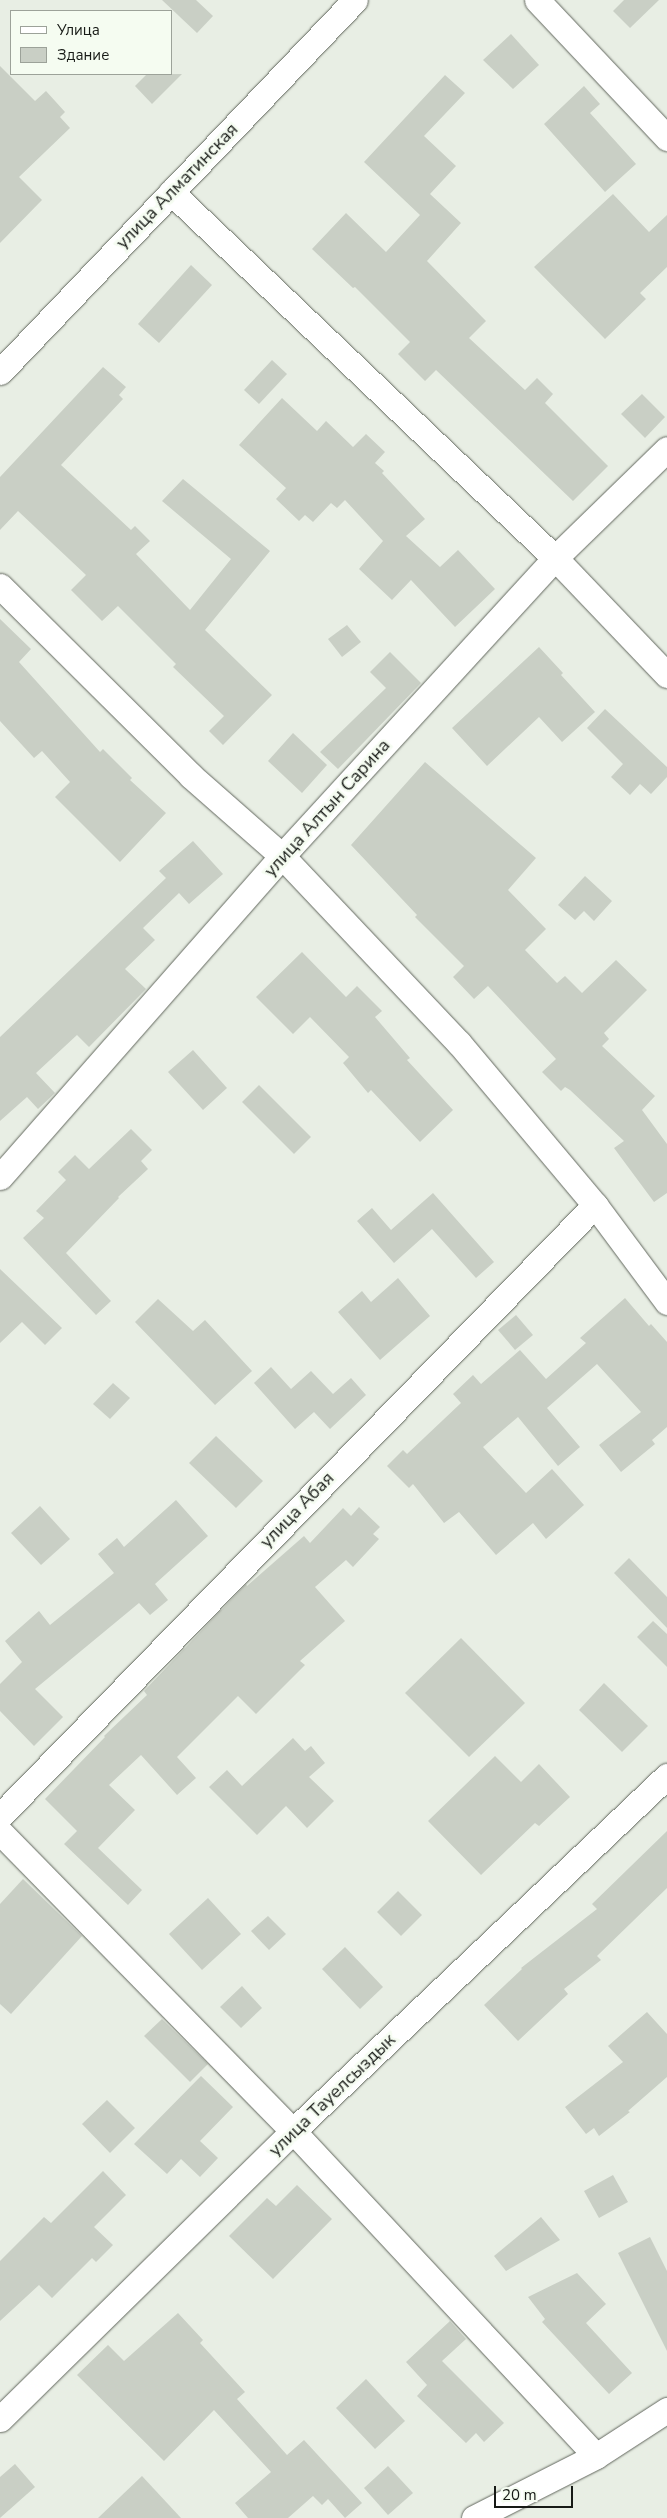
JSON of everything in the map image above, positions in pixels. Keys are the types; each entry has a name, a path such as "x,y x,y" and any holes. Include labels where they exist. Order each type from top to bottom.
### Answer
{"street":[{"name":"улица Алматинская","path":"0,372 355,0"},
{"path":"537,0 667,138"},
{"path":"171,192 555,558 667,675"},
{"name":"улица Алтын Сарина","path":"0,1177 282,856 555,558 667,449"},
{"path":"0,586 191,776 282,856 459,1043 595,1205 667,1302"},
{"name":"улица Абая","path":"0,1816 595,1205"},
{"name":"улица Тауелсыздык","path":"0,2419 294,2131 667,1776"},
{"path":"0,1832 294,2131 596,2456"},
{"path":"474,2518 596,2456 667,2410"}],"building":[{"path":"162,0 196,0 213,16 197,33"},
{"path":"624,0 659,0 630,28 613,11"},
{"path":"511,34 539,65 513,89 483,60"},
{"path":"0,66 35,101 46,91 65,112 60,117 70,128 19,177 42,200 0,243"},
{"path":"182,74 152,104 135,86 146,75"},
{"path":"445,75 465,93 424,136 456,166 430,194 461,223 427,261 486,321 469,338 525,390 537,378 553,394 545,403 608,466 573,501 436,370 425,381 398,354 410,342 355,287 353,288 312,249 346,213 386,252 420,215 364,162"},
{"path":"584,86 600,104 590,113 636,164 605,192 544,124"},
{"path":"613,194 649,232 667,215 667,267 640,293 646,299 605,339 534,267"},
{"path":"191,265 212,285 159,343 138,324"},
{"path":"272,360 287,374 259,404 244,390"},
{"path":"103,367 126,387 119,395 123,399 61,465 131,530 135,526 150,541 136,554 190,610 231,559 162,501 183,479 270,551 205,630 272,695 223,745 209,731 224,716 173,667 176,664 118,606 102,621 71,590 86,575 18,511 0,530 0,477"},
{"path":"642,394 665,417 645,438 621,414"},
{"path":"282,398 317,431 326,421 353,447 366,434 385,452 375,463 425,519 406,536 440,567 458,550 495,589 455,627 411,580 392,600 359,569 383,541 345,500 337,508 331,503 313,522 305,515 299,521 276,499 286,488 239,445"},
{"path":"0,619 31,649 19,662 100,752 103,749 132,778 130,780 166,813 120,862 55,797 70,782 42,751 34,758 0,721"},
{"path":"347,625 361,642 342,657 328,639"},
{"path":"539,647 563,673 561,675 595,712 562,742 539,717 487,766 452,728"},
{"path":"390,652 421,683 338,769 320,752 386,688 370,672"},
{"path":"605,709 667,767 667,777 651,794 640,784 630,795 611,777 623,764 587,728"},
{"path":"293,733 327,765 302,793 268,761"},
{"path":"425,762 536,858 508,890 546,929 525,950 557,983 565,976 582,993 616,960 647,990 604,1033 609,1039 602,1046 655,1096 642,1110 667,1144 667,1193 654,1202 614,1148 624,1141 570,1090 565,1087 561,1091 542,1072 556,1059 488,986 474,999 453,977 464,966 415,917 417,915 351,845"},
{"path":"193,841 223,874 189,904 179,893 143,928 155,940 125,969 146,989 89,1047 77,1035 36,1073 55,1093 38,1109 27,1097 0,1121 0,1037 166,878 159,871"},
{"path":"585,876 612,901 594,921 584,911 575,920 558,905"},
{"path":"302,952 346,997 357,986 382,1011 375,1017 410,1058 407,1060 453,1110 420,1142 371,1090 368,1093 343,1063 349,1057 310,1017 293,1034 256,997"},
{"path":"193,1050 227,1088 203,1110 168,1072"},
{"path":"259,1085 311,1137 294,1154 242,1102"},
{"path":"131,1129 152,1150 141,1161 148,1169 118,1197 66,1253 111,1301 96,1315 23,1238 44,1218 36,1211 66,1180 58,1172 75,1155 89,1169"},
{"path":"433,1193 494,1262 476,1278 432,1229 394,1263 357,1221 372,1208 391,1230"},
{"path":"0,1269 62,1328 45,1345 22,1322 0,1343"},
{"path":"398,1278 430,1316 380,1360 338,1312 362,1291 371,1302"},
{"path":"625,1298 649,1326 651,1324 667,1342 667,1427 652,1440 655,1444 621,1472 599,1445 641,1412 597,1364 547,1408 580,1447 558,1466 518,1417 483,1447 526,1493 552,1469 584,1505 546,1539 533,1523 496,1555 459,1512 444,1523 413,1484 409,1488 387,1466 403,1450 407,1454 461,1403 453,1394 473,1375 481,1384 520,1350 546,1379 586,1343 580,1338"},
{"path":"158,1299 193,1331 205,1320 252,1371 215,1405 135,1322"},
{"path":"516,1315 533,1335 515,1350 498,1330"},
{"path":"271,1367 291,1389 311,1371 333,1394 351,1378 366,1395 330,1429 314,1412 295,1429 254,1383"},
{"path":"113,1383 130,1398 110,1419 93,1404"},
{"path":"216,1436 263,1481 236,1508 189,1463"},
{"path":"176,1500 208,1536 155,1584 168,1600 150,1615 139,1603 35,1689 63,1717 34,1746 0,1711 0,1684 22,1662 5,1641 39,1611 50,1625 114,1573 98,1554 117,1538 124,1547"},
{"path":"40,1506 70,1539 41,1565 11,1533"},
{"path":"359,1507 380,1527 373,1534 379,1539 353,1567 346,1560 315,1587 345,1621 300,1661 305,1665 256,1714 238,1696 177,1757 196,1778 177,1795 141,1755 109,1785 135,1810 98,1848 142,1890 128,1905 64,1844 77,1831 45,1799 104,1736 147,1695 144,1691 246,1584 247,1586 304,1536 310,1543 343,1508 351,1516"},
{"path":"629,1558 667,1597 667,1628 614,1573"},
{"path":"653,1621 667,1634 667,1667 637,1637"},
{"path":"461,1638 525,1703 469,1757 405,1693"},
{"path":"604,1683 648,1726 622,1752 579,1710"},
{"path":"293,1738 305,1751 311,1746 325,1763 309,1777 334,1801 307,1828 286,1806 257,1835 209,1787 227,1770 242,1786"},
{"path":"495,1756 521,1782 539,1764 570,1797 539,1826 535,1823 481,1875 428,1821"},
{"path":"667,1831 667,1888 597,1956 601,1960 564,1989 568,1994 518,2041 484,2005 521,1968 597,1909 592,1904"},
{"path":"23,1879 82,1936 11,2014 0,2004 0,1904"},
{"path":"398,1891 422,1915 401,1936 377,1912"},
{"path":"208,1898 241,1934 202,1970 169,1934"},
{"path":"268,1916 286,1934 269,1950 251,1931"},
{"path":"345,1947 383,1987 360,2009 322,1969"},
{"path":"242,1986 262,2008 241,2028 220,2007"},
{"path":"647,2012 667,2034 667,2077 628,2111 630,2112 599,2136 594,2128 586,2134 565,2107 623,2062 608,2046"},
{"path":"162,2019 208,2064 190,2082 144,2036"},
{"path":"201,2076 233,2107 200,2141 218,2158 200,2177 181,2159 167,2174 134,2144"},
{"path":"107,2100 135,2128 110,2153 82,2124"},
{"path":"103,2171 126,2195 94,2227 113,2245 96,2262 92,2258 52,2298 39,2285 0,2321 0,2261 44,2217 51,2223"},
{"path":"613,2175 628,2202 599,2218 584,2191"},
{"path":"297,2185 332,2219 273,2279 229,2236 267,2198 276,2206"},
{"path":"541,2217 560,2240 506,2271 494,2256"},
{"path":"650,2237 667,2271 667,2351 618,2253"},
{"path":"577,2273 606,2304 586,2323 632,2373 609,2394 542,2322 545,2319 528,2297"},
{"path":"178,2313 203,2340 200,2343 245,2392 237,2399 287,2455 304,2440 362,2503 345,2518 328,2499 322,2505 313,2496 288,2518 248,2518 235,2503 271,2472 214,2410 164,2461 77,2375 108,2345 124,2361"},
{"path":"450,2321 466,2339 442,2361 504,2423 484,2442 476,2433 466,2443 417,2396 427,2385 406,2362"},
{"path":"366,2379 405,2421 375,2449 336,2408"},
{"path":"15,2464 35,2487 0,2518 0,2477"},
{"path":"388,2466 413,2493 388,2515 364,2488"},
{"path":"142,2476 181,2518 98,2518"}]}
